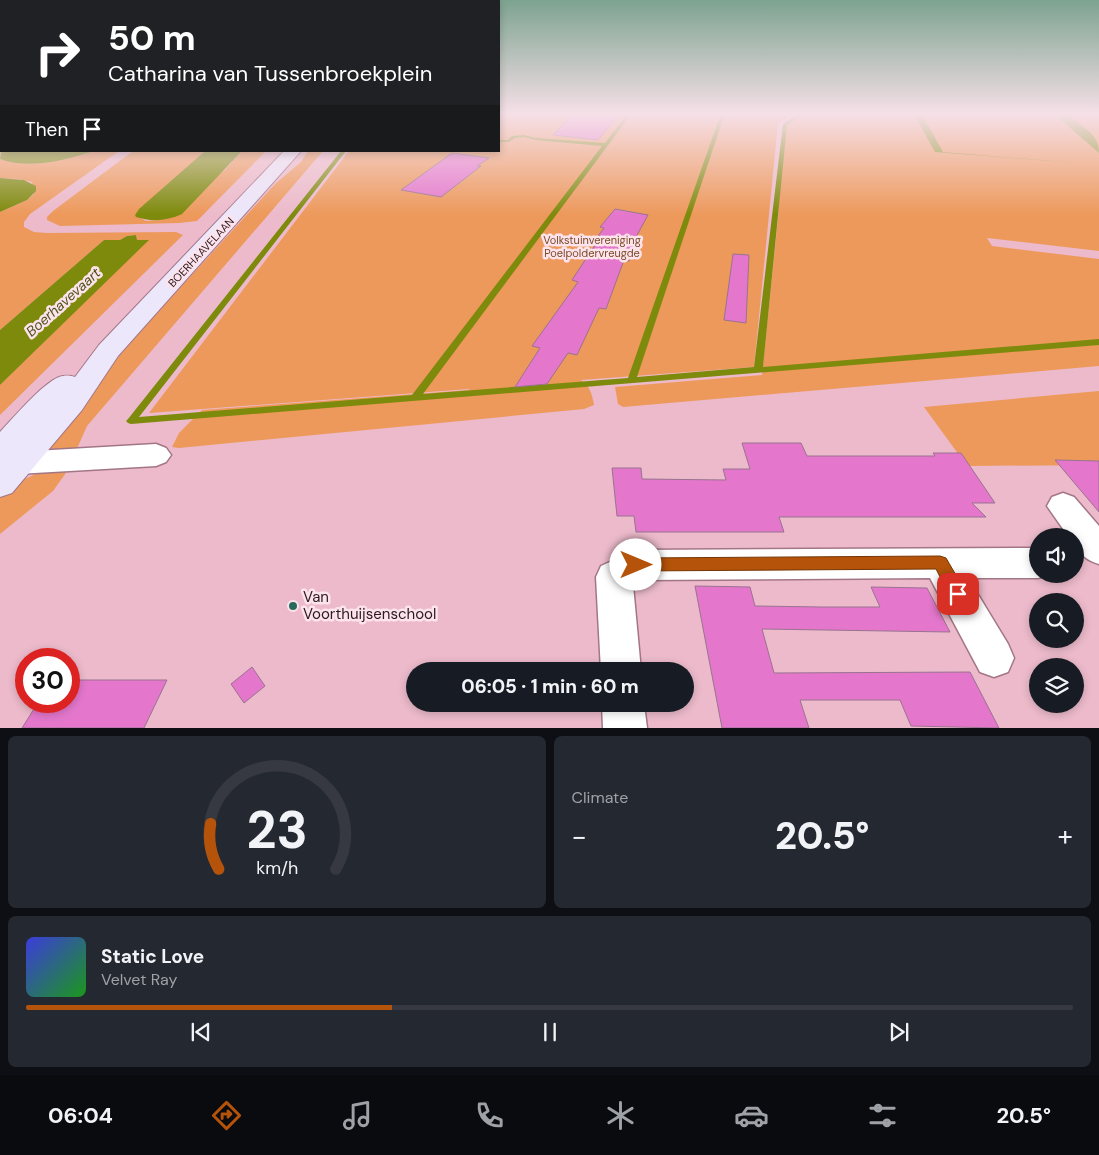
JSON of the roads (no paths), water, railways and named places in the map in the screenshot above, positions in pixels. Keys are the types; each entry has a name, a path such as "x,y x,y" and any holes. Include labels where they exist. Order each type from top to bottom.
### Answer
{"main road":[{"name":"BOERHAAVELAAN","path":"5,466 71,403 108,351 292,152"}],"street":[{"path":"5,466 156,455"},
{"path":"1063,506 1099,550"},
{"path":"940,563 994,658"},
{"path":"620,662 614,578 636,565 1029,564"},
{"path":"624,712 625,728"}],"water":[{"path":"932,147 940,147 943,152 1089,164 935,152"},
{"path":"1092,147 1098,147 1099,153"},
{"path":"1,152 91,152 72,158 35,164 23,164 0,159"},
{"path":"204,152 241,152 182,214 171,218 147,220 136,217 135,215 139,209"},
{"path":"0,178 24,180 36,186 36,191 27,200 0,212"},
{"name":"Boerhavevaart","path":"136,235 137,240 149,240 0,385 0,330 104,240 120,240 127,236"}],"waterway":[{"path":"415,398 604,147"},
{"path":"631,380 711,147"},
{"path":"758,370 782,147"},
{"path":"343,152 131,421 415,398"},
{"path":"758,370 1099,342"},
{"path":"631,380 758,370"},
{"path":"415,398 631,380"}],"place":[{"name":"Van Voorthuijsenschool","path":"293,606"}],"park label":[{"name":"Volkstuinvereniging Poelpoldervreugde","path":"592,246"}]}
